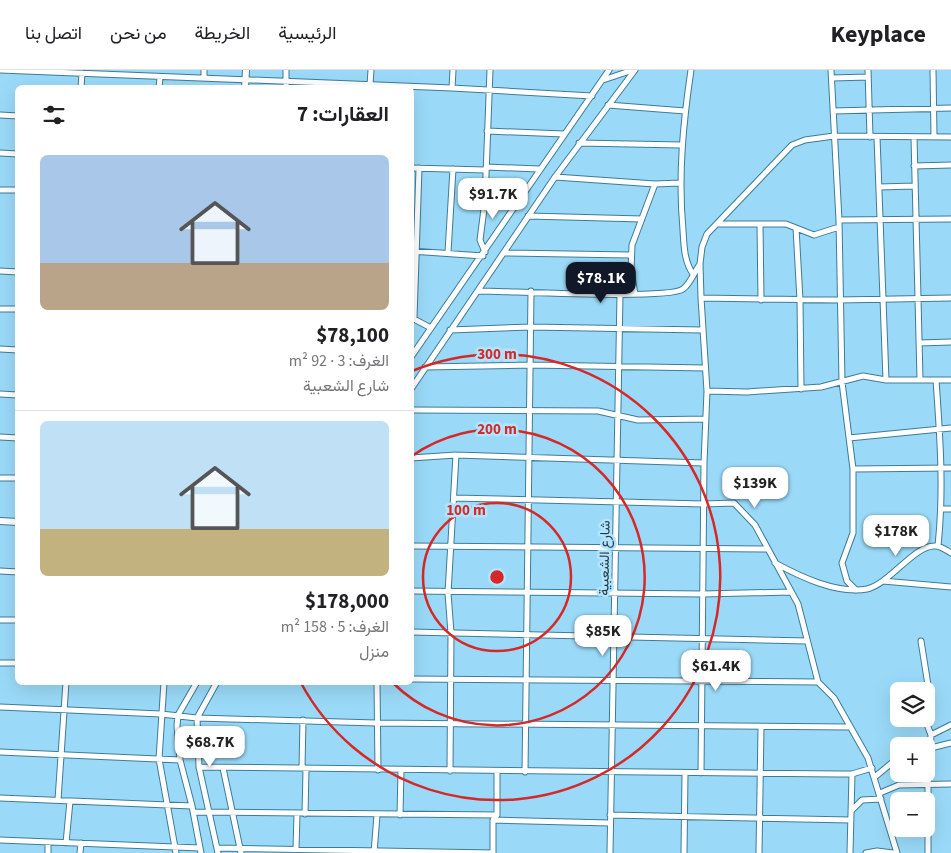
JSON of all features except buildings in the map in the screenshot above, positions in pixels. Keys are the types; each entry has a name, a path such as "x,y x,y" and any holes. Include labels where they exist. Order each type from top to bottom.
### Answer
{"street":[{"path":"0,70 82,73 122,72 160,77 246,80 286,84 370,85 371,70"},
{"path":"204,70 204,78"},
{"path":"245,85 246,70"},
{"path":"286,70 286,84"},
{"path":"452,88 453,70"},
{"path":"484,254 480,240 485,201 490,70"},
{"path":"414,352 484,254 514,205 592,96 608,70"},
{"path":"602,80 635,70"},
{"path":"414,384 555,177 635,70"},
{"path":"691,70 681,145 680,183 686,260 693,274"},
{"path":"832,70 832,111 839,220 842,382 853,469 853,533 842,563 847,581 856,590"},
{"path":"868,70 870,137"},
{"path":"933,70 934,136"},
{"path":"81,85 82,73"},
{"path":"159,85 160,77"},
{"path":"832,78 868,77"},
{"path":"414,87 592,96"},
{"path":"608,105 685,111"},
{"path":"832,111 868,108 951,108"},
{"path":"0,116 15,116"},
{"path":"487,131 564,134"},
{"path":"701,773 704,463 707,391 702,330 700,264 707,234 792,145 805,140 834,136 951,137"},
{"path":"877,137 886,380"},
{"path":"914,137 920,379"},
{"path":"579,143 681,145"},
{"path":"0,153 15,154"},
{"path":"914,166 951,165"},
{"path":"414,168 453,170 539,169"},
{"path":"420,168 414,251 484,254"},
{"path":"448,252 453,170"},
{"path":"555,177 655,184 680,183"},
{"path":"635,294 630,255 655,184"},
{"path":"879,187 915,186"},
{"path":"0,190 15,190"},
{"path":"485,201 514,205"},
{"path":"528,216 642,219"},
{"path":"839,220 951,219"},
{"path":"717,224 786,224 814,235 839,227"},
{"path":"760,224 760,300"},
{"path":"796,228 800,300 801,389"},
{"path":"504,253 630,255"},
{"path":"478,290 620,294 672,293 681,290 700,264"},
{"path":"0,271 15,272"},
{"path":"525,772 531,291"},
{"name":"شارع الشعبية","path":"610,853 620,294"},
{"path":"701,298 883,300 951,298"},
{"path":"0,309 15,309"},
{"path":"414,319 430,328"},
{"path":"450,330 531,327 702,330"},
{"path":"919,343 951,342"},
{"path":"0,349 15,350"},
{"path":"425,367 531,365 705,368"},
{"path":"707,391 747,392 821,388 863,376 886,380 951,380"},
{"path":"936,380 942,468 942,509 938,546"},
{"path":"0,394 15,395"},
{"path":"414,410 598,410 638,420 706,419"},
{"path":"849,438 951,428"},
{"path":"0,437 15,438"},
{"path":"414,458 456,456 704,463"},
{"path":"450,771 451,633 448,593 456,456"},
{"path":"853,469 951,468"},
{"path":"0,478 15,478"},
{"path":"454,498 704,504 729,502 738,505 755,525 804,622 818,682 834,698 863,747 876,776 897,853"},
{"path":"942,509 951,509"},
{"path":"0,521 15,522"},
{"path":"414,546 450,548 527,546 768,549"},
{"path":"775,563 804,578 856,590 869,588 883,581 926,547 938,546 951,553"},
{"path":"0,571 15,572"},
{"path":"883,581 951,587"},
{"path":"414,591 448,593 703,594 790,592"},
{"path":"0,620 15,620"},
{"path":"414,632 807,641"},
{"path":"921,641 928,682"},
{"path":"0,663 15,663"},
{"path":"414,679 818,682"},
{"path":"58,800 66,685"},
{"path":"164,685 159,759 175,850"},
{"path":"0,840 200,850 193,809 180,760 178,715 195,685"},
{"path":"215,685 196,718 199,767 218,851 296,849 307,852 493,853 497,771"},
{"path":"377,685 378,770"},
{"path":"0,708 161,714 196,718 376,723 450,722 850,727"},
{"path":"303,720 305,814"},
{"path":"928,727 931,735 951,725"},
{"path":"759,853 761,727"},
{"path":"935,747 951,743"},
{"path":"0,752 180,760"},
{"path":"876,776 890,764"},
{"path":"199,767 611,773 852,774 872,768"},
{"path":"223,768 240,851"},
{"path":"400,815 401,770"},
{"path":"684,853 686,773"},
{"path":"850,853 852,774"},
{"path":"928,784 928,853"},
{"path":"880,793 895,786 951,784"},
{"path":"0,798 166,804 209,812 400,815 610,823"},
{"path":"852,810 862,800 881,799"},
{"path":"66,843 70,801"},
{"path":"296,849 297,814"},
{"path":"374,852 377,815"},
{"path":"610,815 851,820"},
{"path":"48,842 48,853"},
{"path":"80,853 81,843"},
{"path":"866,853 877,851 893,853"}]}
